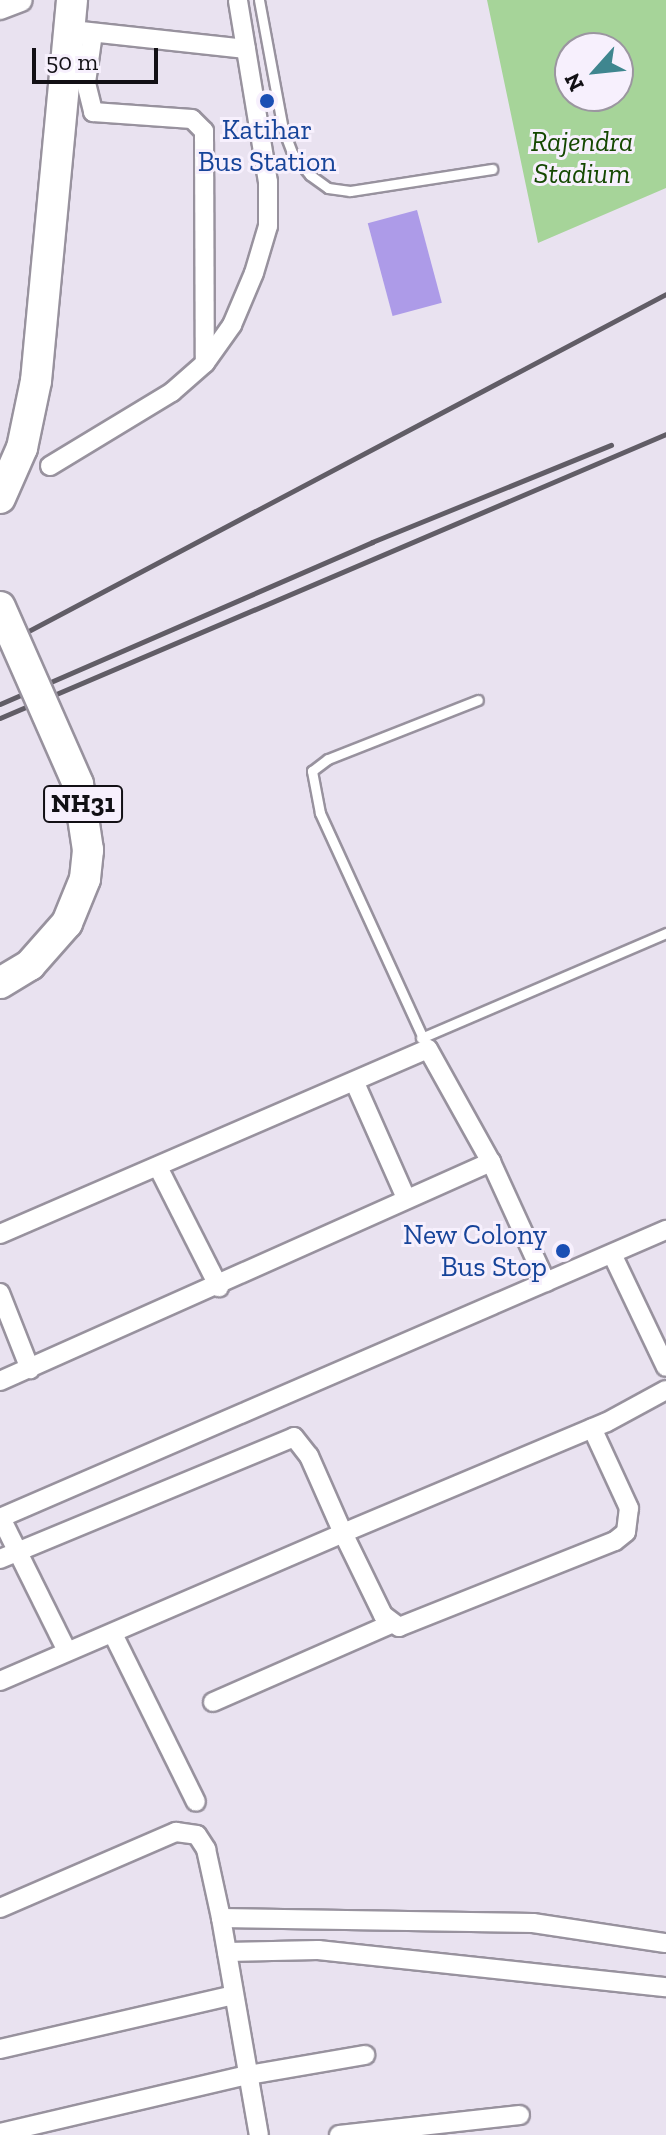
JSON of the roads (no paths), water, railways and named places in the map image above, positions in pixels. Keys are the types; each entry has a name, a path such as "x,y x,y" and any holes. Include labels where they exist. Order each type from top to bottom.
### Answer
{"highway":[{"path":"0,498 22,448 36,381 64,74 79,20"},
{"name":"NH31","path":"0,607 78,784 88,850 85,879 67,923 30,965 0,983"}],"street":[{"path":"50,466 172,392 205,363 232,325 268,226 268,182 238,0"},
{"path":"205,363 204,131 192,119 93,112 86,83 79,20 246,49"},
{"path":"0,1234 355,1083 425,1043 491,1162 546,1282"},
{"path":"355,1083 406,1198"},
{"path":"0,1381 219,1287 406,1198 491,1162"},
{"path":"158,1167 219,1287"},
{"path":"67,1651 1,1518 666,1230"},
{"path":"612,1254 666,1367"},
{"path":"0,1293 30,1369"},
{"path":"0,1681 592,1428 666,1390"},
{"path":"213,1702 391,1624 410,1626 626,1532 629,1508 592,1428"},
{"path":"0,1559 294,1437 309,1456 343,1533 391,1624"},
{"path":"113,1634 196,1802"},
{"path":"0,1908 186,1830 197,1835 206,1849 221,1918 259,2135"},
{"path":"221,1918 533,1923 666,1943"},
{"path":"227,1952 318,1950 666,1987"},
{"path":"0,2049 234,1995"},
{"path":"0,2133 248,2075 365,2055"},
{"path":"339,2135 520,2115"}],"lane":[{"path":"259,0 283,129 292,153 310,175 328,188 350,191 492,169"},
{"path":"478,700 328,759 312,771 320,813 425,1043 666,933"}],"railway":[{"path":"0,646 666,294"},
{"path":"0,718 666,434"},
{"path":"0,704 372,542 611,445"}],"place":[{"name":"Katihar Bus Station","path":"267,101"},
{"name":"New Colony Bus Stop","path":"563,1251"}],"park label":[{"name":"Rajendra Stadium","path":"582,158"}]}
